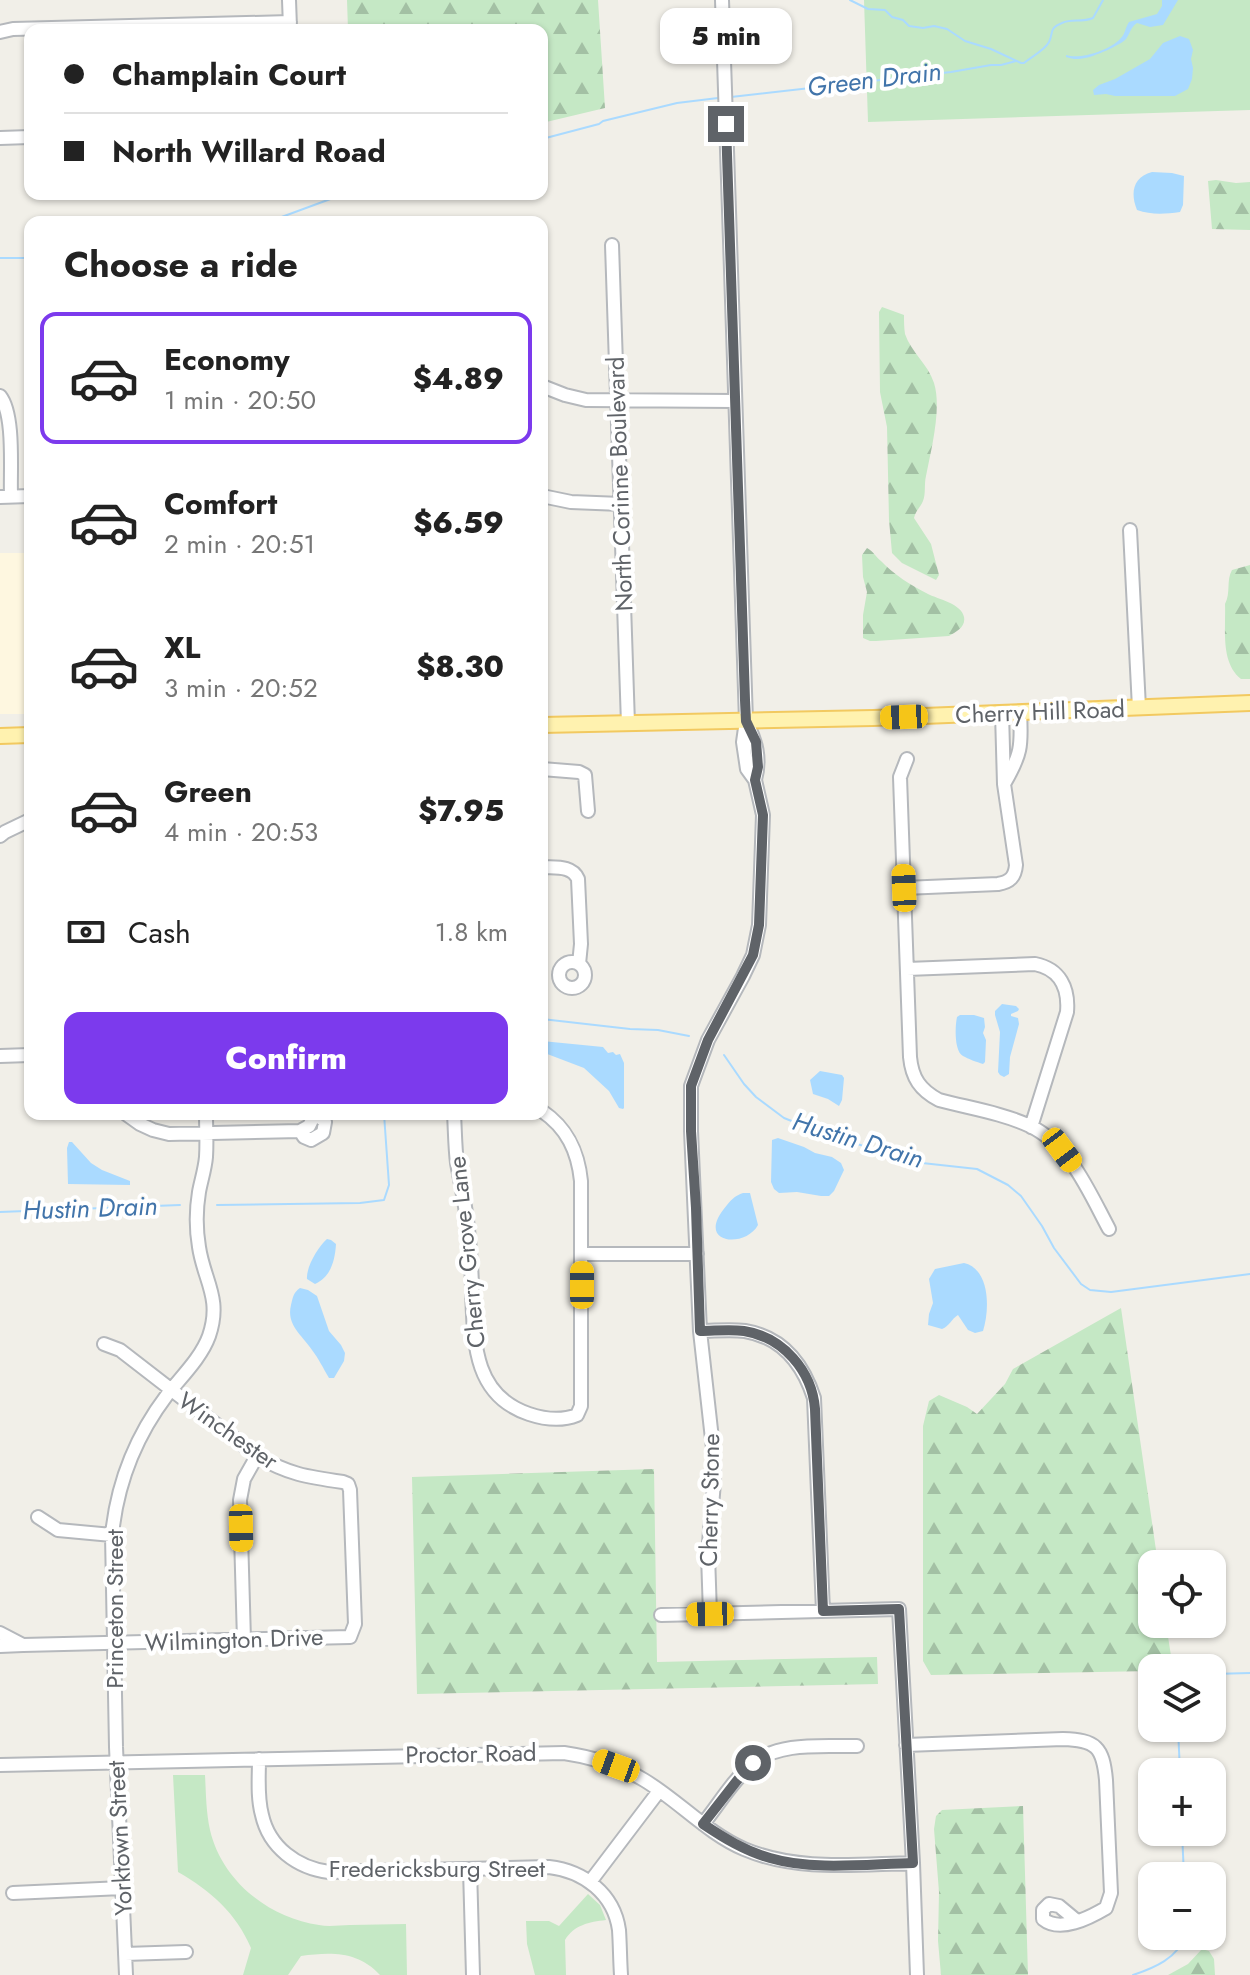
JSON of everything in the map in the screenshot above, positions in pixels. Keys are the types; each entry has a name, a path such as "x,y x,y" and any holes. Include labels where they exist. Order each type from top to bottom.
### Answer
{"main road":[{"name":"Cherry Hill Road","path":"548,725 1020,713 1250,703"},
{"path":"0,736 24,735"}],"street":[{"path":"289,0 290,24"},
{"name":"Cherry Stone","path":"710,1614 708,1555 714,1482 712,1429 700,1331 691,1086 708,1040 753,955 760,911 763,815 755,780 747,769 743,742 746,721 722,0"},
{"path":"0,32 24,29"},
{"path":"0,138 24,137"},
{"name":"North Corinne Boulevard","path":"612,245 628,724"},
{"path":"548,388 579,399 735,401"},
{"path":"0,396 9,417 6,496"},
{"path":"548,497 571,502 621,504"},
{"path":"1130,530 1139,708"},
{"path":"904,888 998,884 1014,875 1016,865 1004,784 1002,713"},
{"path":"1004,784 1019,755 1020,713"},
{"path":"907,759 900,777 911,1065 916,1081 939,1100 1031,1127 1062,1150 1086,1175 1109,1229"},
{"path":"548,769 585,775 588,811"},
{"path":"2,831 24,822"},
{"path":"548,868 570,870 578,879 579,964"},
{"path":"907,969 1035,964 1049,968 1059,976 1068,994 1067,1012 1031,1127"},
{"path":"0,1056 24,1055"},
{"path":"548,1116 560,1126 577,1155 581,1181 582,1254 697,1254"},
{"path":"134,1120 169,1134 206,1133 310,1121 325,1122 323,1133 311,1140 304,1137 310,1121"},
{"name":"Princeton Street","path":"114,1701 112,1535 117,1502 130,1458 147,1424 202,1349 210,1334 213,1318 212,1290 201,1259 197,1225 197,1207 206,1159 206,1120"},
{"name":"Cherry Grove Lane","path":"454,1120 457,1162 465,1199 477,1358 482,1371 501,1397 523,1412 548,1418 572,1417 577,1415 581,1406 582,1254"},
{"path":"700,1331 745,1331 764,1337 783,1348 799,1363 806,1375 814,1398 823,1611"},
{"name":"Winchester","path":"104,1344 120,1350 257,1456 277,1468 296,1475 347,1483 351,1501 355,1624 350,1637"},
{"path":"244,1640 240,1500 244,1479 257,1456"},
{"path":"38,1517 58,1530 112,1535"},
{"path":"661,1615 899,1609 917,1975"},
{"name":"Wilmington Drive","path":"0,1633 23,1645"},
{"name":"Wilmington Drive","path":"0,1646 350,1637"},
{"name":"Yorktown Street","path":"114,1701 126,1975"},
{"path":"906,1745 1080,1739 1096,1747 1104,1762 1106,1780 1111,1893 1106,1908 1077,1921"},
{"path":"703,1824 743,1773 768,1754 789,1748 857,1746"},
{"name":"Proctor Road","path":"0,1765 564,1753 616,1766 645,1781 703,1824 741,1848 760,1855 784,1862 814,1865 913,1863"},
{"name":"Fredericksburg Street","path":"259,1759 260,1804 264,1825 278,1847 299,1863 314,1869 329,1872 549,1867 575,1873 590,1882"},
{"path":"621,1975 615,1915 605,1897 590,1882 659,1791"},
{"path":"470,1869 473,1975"},
{"path":"13,1893 122,1888"},
{"path":"125,1954 186,1952"}],"shaded area":[{"path":"0,553 24,553 24,714 0,714"}],"green space":[{"path":"347,0 598,0 605,108 548,122 548,24 348,24"},
{"path":"864,0 1250,0 1250,110 868,122"},
{"path":"1208,181 1250,182 1250,230 1212,229"},
{"path":"882,307 904,315 905,334 931,376 936,393 935,429 923,501 914,518 931,544 939,575 936,580 902,563 892,553 887,427 880,392 879,312"},
{"path":"867,548 903,579 959,609 964,617 962,626 949,636 876,641 863,638 867,592 862,555"},
{"path":"1250,565 1250,679 1241,679 1234,672 1227,654 1225,604 1232,570"},
{"path":"1121,1308 1156,1550 1138,1550 1138,1638 1168,1638 1171,1654 1138,1654 1138,1671 931,1675 923,1661 923,1426 929,1401 939,1395 977,1414 1005,1384 1013,1369"},
{"path":"654,1469 657,1662 877,1657 878,1684 417,1694 412,1477"},
{"path":"173,1775 205,1775 210,1830 216,1848 225,1865 250,1894 283,1914 319,1925 406,1924 407,1975 380,1975 353,1957 323,1954 301,1956 288,1975 243,1975 251,1948 245,1935 212,1895 178,1872"},
{"path":"1023,1806 1028,1975 941,1975 934,1829 936,1816 942,1810"},
{"path":"588,1894 600,1905 606,1920 582,1925 565,1940 566,1975 535,1975 527,1944 526,1921 549,1921 559,1926"},
{"path":"1201,1950 1209,1951 1214,1959 1215,1975 1168,1975 1188,1964"}],"water":[{"path":"1162,0 1178,0 1163,25 1150,27 1137,23 1126,39 1113,47 1082,59 1066,57 1087,55 1109,47 1122,37 1129,22 1157,14"},
{"path":"1180,36 1189,39 1193,50 1192,79 1188,89 1175,96 1094,95 1093,90 1099,85 1150,59 1163,43"},
{"path":"1152,172 1184,176 1180,212 1158,214 1137,210 1135,186"},
{"path":"1002,1004 1019,1009 1011,1014 1018,1018 1019,1024 1009,1074 1004,1077 998,1072 1000,1032 995,1015"},
{"path":"960,1015 984,1018 986,1040 983,1064 963,1056 958,1049 956,1026"},
{"path":"548,1042 603,1047 608,1053 620,1054 624,1063 623,1109 619,1108 609,1091 584,1068 548,1054"},
{"path":"820,1071 844,1078 839,1106 813,1094 810,1080"},
{"path":"778,1138 841,1163 844,1170 829,1196 779,1193 774,1189 771,1182 772,1140"},
{"path":"69,1142 91,1163 130,1181 130,1185 68,1184"},
{"path":"750,1193 758,1225 752,1233 743,1237 725,1239 718,1235 718,1218 736,1196"},
{"path":"327,1239 336,1244 333,1262 325,1277 315,1284 307,1279 308,1269"},
{"path":"964,1263 979,1273 986,1291 987,1312 983,1331 975,1333 968,1330 958,1315 942,1329 928,1325 933,1303 929,1279 935,1269"},
{"path":"300,1288 317,1296 329,1331 345,1353 334,1378 329,1378 293,1324 291,1305"}],"waterway":[{"path":"850,0 868,9 885,10 909,26 947,29 965,41 1021,63 1044,48 1058,25 1093,18 1103,0"},
{"name":"Green Drain","path":"731,97 951,72 1016,61"},
{"name":"Green Drain","path":"548,137 677,103 718,98"},
{"name":"Green Drain","path":"284,216 328,200"},
{"name":"Green Drain","path":"0,258 24,258"},
{"name":"Hustin Drain","path":"548,1020 689,1036"},
{"name":"Hustin Drain","path":"724,1055 756,1097 784,1118 913,1162 977,1169 1008,1185 1021,1196 1054,1248 1081,1284 1090,1290 1111,1292 1250,1274"},
{"name":"Hustin Drain","path":"217,1205 384,1200 389,1185 384,1120"},
{"name":"Hustin Drain","path":"0,1212 180,1205"},
{"path":"1226,1674 1250,1673"},
{"path":"1179,1742 1179,1758"},
{"path":"1183,1846 1183,1862"},
{"path":"1133,1975 1157,1965 1177,1950"}],"route":[{"path":"726,124 746,721 756,742 758,767 755,780 762,807 763,837 759,925 753,955 708,1040 691,1086 700,1331 734,1330 755,1334 783,1348 799,1363 806,1375 815,1409 823,1611 899,1609 913,1863 800,1864 760,1855 723,1838 703,1824 753,1763"}]}
